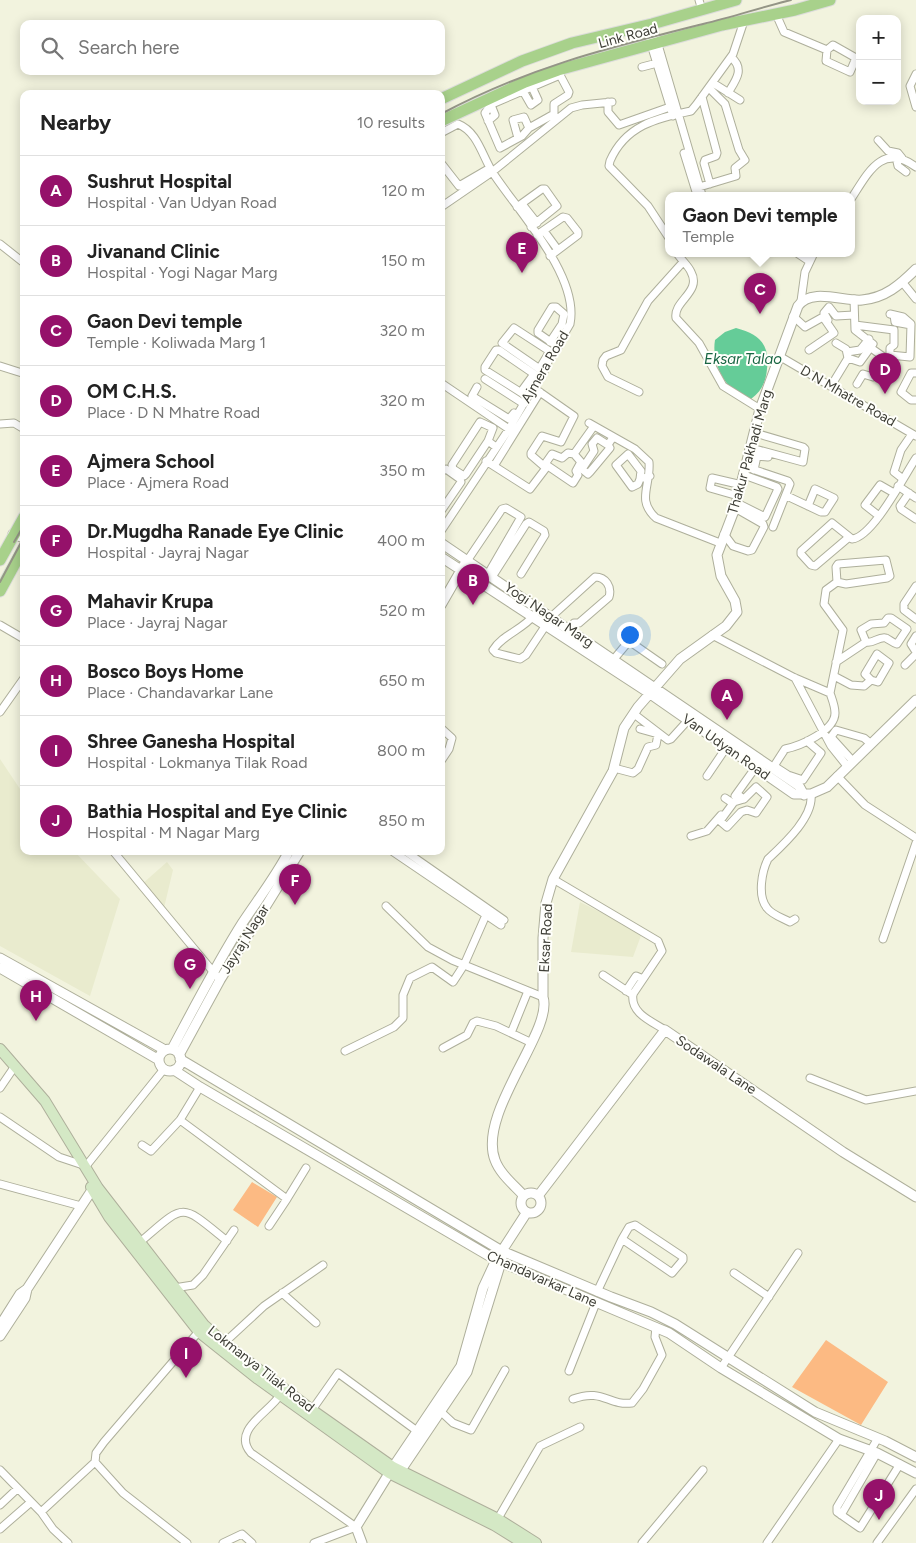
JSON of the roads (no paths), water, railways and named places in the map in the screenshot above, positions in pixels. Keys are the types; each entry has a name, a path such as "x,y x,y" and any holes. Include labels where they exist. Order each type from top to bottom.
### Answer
{"main road":[{"name":"Link Road","path":"445,97 554,49 649,25 705,4 736,0"},
{"name":"Link Road","path":"445,120 456,119 525,82 558,70 830,0"},
{"path":"0,560 19,536"},
{"path":"0,592 20,555"},
{"name":"Lokmanya Tilak Road","path":"0,1049 13,1069"},
{"name":"Lokmanya Tilak Road","path":"0,1057 45,1102 83,1165 95,1189 182,1312 280,1395 394,1470 536,1543"},
{"name":"Lokmanya Tilak Road","path":"141,1252 174,1288 202,1328 394,1470"},
{"name":"Lokmanya Tilak Road","path":"496,1522 523,1543"}],"street":[{"path":"776,14 784,32 827,50"},
{"path":"665,232 648,206 609,166 612,156 628,135 638,126 691,111 731,58 744,21"},
{"path":"649,25 697,190 736,176 735,168 745,160 739,150 725,104 711,85"},
{"path":"833,45 856,58 850,72 826,61 827,50 833,45"},
{"path":"728,93 738,75 739,68 738,63 731,58"},
{"path":"642,67 660,62"},
{"path":"660,62 670,107 675,114"},
{"path":"916,74 910,86 916,107"},
{"path":"560,75 569,92 568,95 554,104 554,114 528,128 520,137 500,148 485,113 491,104 523,91 560,75"},
{"path":"711,85 740,100"},
{"path":"523,91 531,105 538,100 532,87"},
{"path":"702,97 717,153 716,156 705,160 704,163 710,184"},
{"path":"445,204 576,106 610,102 608,112 619,125 670,107"},
{"path":"526,143 520,137 513,120 524,117 528,128"},
{"path":"445,129 456,119"},
{"name":"Ajmera Road","path":"445,525 509,429 524,401 537,390 539,372 570,324 567,313 569,298 562,277 537,236 534,225 491,170 468,129 456,119"},
{"path":"878,140 888,151 898,153 904,160"},
{"path":"896,157 898,166 906,172"},
{"path":"855,193 877,163 896,157 916,167"},
{"path":"445,168 459,186 491,170"},
{"path":"519,205 545,189 557,206 534,225"},
{"path":"537,236 563,217 567,218 578,232 578,235 550,256"},
{"path":"544,231 558,250"},
{"path":"0,244 20,259"},
{"path":"679,257 691,270 693,285 690,293 677,309 676,318 699,344 723,386 760,409"},
{"path":"804,257 810,261"},
{"path":"812,257 802,282 801,301 812,297 841,296 861,300 878,296 894,291 916,270"},
{"path":"639,392 608,377 602,366 603,360 606,356 620,350 648,301 682,262"},
{"path":"903,282 916,299"},
{"path":"836,343 848,355 860,362 871,348 873,342 856,332 854,299"},
{"name":"Thakur Pakhadi Marg","path":"653,690 680,659 726,626 737,612 735,601 721,576 717,562 720,543 750,466 760,409 793,316 801,301"},
{"path":"830,327 824,313 829,306 836,316 854,315"},
{"path":"550,342 567,313 556,307 552,307 538,330 538,333 550,342 554,351"},
{"path":"871,348 888,357 910,357 912,325 903,317 892,315"},
{"path":"793,316 804,328 821,316 834,333 809,350"},
{"path":"855,325 894,330 894,345 890,348 888,357 873,376 863,374 857,384"},
{"path":"539,372 502,343 514,328 554,351"},
{"path":"831,386 848,355 860,350 869,339"},
{"path":"524,401 485,370 485,367 496,350 498,350 539,372"},
{"name":"D N Mhatre Road","path":"779,356 914,435"},
{"path":"0,366 20,372"},
{"path":"523,390 539,372"},
{"path":"916,373 911,374 901,392 911,400 916,400"},
{"path":"485,379 524,401"},
{"path":"445,386 480,410 510,419 524,401"},
{"path":"476,387 472,396 485,403 509,429"},
{"path":"486,461 530,489 546,468 531,453 542,436 561,442 574,416 537,390 494,466"},
{"path":"480,410 485,403"},
{"path":"480,422 493,428 488,440 464,476 453,469 452,465 480,422"},
{"path":"0,424 14,424 20,426"},
{"path":"574,454 591,424 635,448 649,462 650,476 645,498 645,506 649,512 656,518 720,543"},
{"path":"752,448 803,462 805,449 803,447 755,433"},
{"path":"903,479 894,472 901,450 914,435"},
{"path":"608,445 597,438 592,444 594,451 582,468 588,474 610,448 608,445 614,437"},
{"path":"488,440 496,447"},
{"path":"628,454 641,471 638,484 632,487 616,467 628,454 635,448"},
{"path":"568,453 574,454 582,462 576,470 578,475 573,483 546,464 552,454 562,458 568,453"},
{"path":"750,466 759,455 784,460"},
{"path":"848,538 832,523 801,551 801,554 811,565 815,566 848,538 859,537 871,527 892,492 916,458"},
{"path":"916,464 911,470 916,475"},
{"path":"750,466 788,481 790,486 773,527"},
{"path":"742,485 712,478 710,488 765,517 778,489 750,466"},
{"path":"471,467 479,472"},
{"path":"445,470 460,479 461,482 445,505"},
{"path":"640,479 650,476"},
{"path":"877,515 865,505 880,485 892,492"},
{"path":"898,486 916,498"},
{"path":"909,493 900,506 901,509 916,519"},
{"path":"787,496 808,506"},
{"path":"450,498 459,504"},
{"path":"724,534 733,546 748,551 752,550 764,527 763,524 737,502"},
{"path":"445,598 467,560 502,509 506,508 521,517 490,575"},
{"path":"490,575 529,522 544,531 545,535 521,574"},
{"name":"Yogi Nagar Marg","path":"445,546 539,608 548,621 569,641 609,660"},
{"name":"Yogi Nagar Marg","path":"445,559 533,617 574,628 609,660 653,690"},
{"path":"807,741 821,753 803,780 788,775 774,766 785,748 798,746 807,741 829,726 835,714 830,693 843,630 824,604 824,595 829,586 837,582 846,584 887,578 890,576 889,563 886,560 838,564 836,567 837,582"},
{"path":"539,608 533,617 519,630 504,638 493,650 496,653 520,659 526,655 548,621 595,577 602,578 608,583 609,597 574,628 569,641"},
{"path":"916,586 904,604 904,610 916,619"},
{"path":"503,597 509,588"},
{"path":"836,662 866,642 871,643 885,638 898,644 907,629 891,618 888,618 884,623 871,624 861,630 866,642"},
{"path":"0,625 20,637"},
{"path":"712,635 795,678 830,693"},
{"path":"906,665 916,653 911,644 916,636"},
{"path":"609,660 629,641 662,664"},
{"path":"834,676 851,685 864,686 871,680"},
{"path":"795,678 823,730 848,762"},
{"path":"0,712 20,684"},
{"name":"Eksar Road","path":"524,1196 500,1170 493,1151 500,1112 532,1042 546,1004 543,997 542,938 546,903 553,879 614,768 624,728 653,690"},
{"name":"Van Udyan Road","path":"653,690 758,764"},
{"path":"796,919 790,922 767,909 762,900 764,868 768,859 809,813 812,803 808,795 827,787 848,762 916,700"},
{"path":"634,714 668,740 690,717"},
{"name":"Van Udyan Road","path":"690,717 726,748 799,786 808,795"},
{"path":"614,768 633,773 638,769 648,747 656,745 658,734 640,729"},
{"path":"833,744 831,735 838,730 864,738 870,743"},
{"path":"445,732 452,738 445,755"},
{"path":"707,776 726,748"},
{"path":"691,836 707,831 714,826 727,801 737,794 758,764"},
{"path":"837,776 864,804 916,838"},
{"path":"756,787 767,797 756,813 747,810 742,812 728,827 720,822 734,802 744,800 756,787"},
{"path":"737,794 744,800"},
{"path":"883,939 916,843"},
{"path":"116,855 216,977"},
{"name":"Jayraj Nagar","path":"284,869 288,855"},
{"name":"Jayraj Nagar","path":"174,1053 248,924 284,869 296,855"},
{"path":"400,855 427,870 503,923 486,915 478,906"},
{"path":"408,855 412,861"},
{"path":"553,879 658,941 662,951 638,979 630,993"},
{"path":"386,906 428,948 464,965 543,997"},
{"path":"345,1051 394,1026 402,1018 403,995 410,978 432,967 453,982 464,965 486,915"},
{"name":"Chandavarkar Lane","path":"0,958 174,1053 502,1252 597,1292 652,1312 675,1324 815,1412 878,1438 916,1457"},
{"path":"0,968 159,1060 164,1069"},
{"path":"603,975 630,993 636,1011 665,1030"},
{"path":"510,1033 528,991"},
{"path":"443,1048 467,1035 473,1023 477,1020 532,1042"},
{"name":"Sodawala Lane","path":"538,1196 665,1030 843,1152 916,1197"},
{"path":"159,1060 174,1053 174,1070 164,1069"},
{"path":"0,1088 13,1069"},
{"path":"0,1117 59,1157 83,1165 164,1069"},
{"name":"Chandavarkar Lane","path":"174,1070 499,1262 656,1327 684,1342 721,1368 839,1439 900,1464 916,1473"},
{"path":"810,1078 866,1100 916,1091"},
{"path":"142,1145 151,1151 180,1120 200,1087"},
{"path":"180,1120 287,1199"},
{"path":"269,1226 306,1168"},
{"path":"0,1184 81,1206"},
{"path":"0,1336 81,1206 95,1189"},
{"path":"530,1193 538,1196 541,1202 539,1208 534,1212 527,1212 521,1205 524,1196 530,1193"},
{"path":"141,1252 174,1214 183,1211 193,1214 227,1241"},
{"path":"314,1543 356,1527 437,1408 461,1366 484,1288 499,1262 502,1252 527,1212"},
{"path":"597,1292 622,1240 629,1227 636,1225 683,1257 683,1260 672,1273 622,1240"},
{"path":"174,1288 193,1285 234,1230"},
{"path":"721,1368 798,1253"},
{"path":"224,1343 282,1293 323,1265"},
{"path":"734,1273 769,1297"},
{"path":"0,1326 20,1294 28,1289"},
{"path":"282,1293 316,1323"},
{"path":"569,1370 596,1303"},
{"path":"573,1399 586,1394 598,1395 626,1404 632,1403 643,1390 662,1354 655,1337 656,1327"},
{"path":"41,1512 95,1462 96,1453 104,1442 202,1328"},
{"path":"437,1408 453,1423 471,1430 505,1370"},
{"path":"312,1410 338,1373 417,1430"},
{"path":"280,1395 275,1404 256,1419 246,1436 245,1447 250,1453 356,1527 362,1543"},
{"path":"394,1470 417,1430 437,1408"},
{"path":"496,1522 540,1446 580,1427"},
{"path":"878,1438 874,1453 841,1515 860,1528 900,1464"},
{"path":"767,1543 839,1439"},
{"path":"95,1462 123,1494 187,1543"},
{"path":"0,1470 68,1543"},
{"path":"642,1543 702,1470"},
{"path":"0,1505 18,1489"},
{"path":"877,1543 916,1490"},
{"path":"0,1529 31,1502"},
{"path":"223,1543 242,1534 252,1543"}],"water":[{"name":"Eksar Talao","path":"736,328 757,337 767,353 766,378 761,389 751,399 734,391 722,376 715,358 715,340 725,332"}],"railway":[{"path":"445,112 506,83 569,60 791,0"},
{"path":"14,542 20,532"},
{"path":"0,582 20,544"}],"place":[{"name":"Ajmera School","path":"522,273"},
{"name":"Gaon Devi temple","path":"760,314"},
{"name":"OM C.H.S.","path":"885,394"},
{"name":"Jivanand Clinic","path":"473,605"},
{"name":"Sushrut Hospital","path":"727,720"},
{"name":"Dr.Mugdha Ranade Eye Clinic","path":"295,905"},
{"name":"Mahavir Krupa","path":"190,989"},
{"name":"Bosco Boys Home","path":"36,1021"},
{"name":"Shree Ganesha Hospital","path":"186,1378"},
{"name":"Bathia Hospital and Eye Clinic","path":"879,1520"}]}
